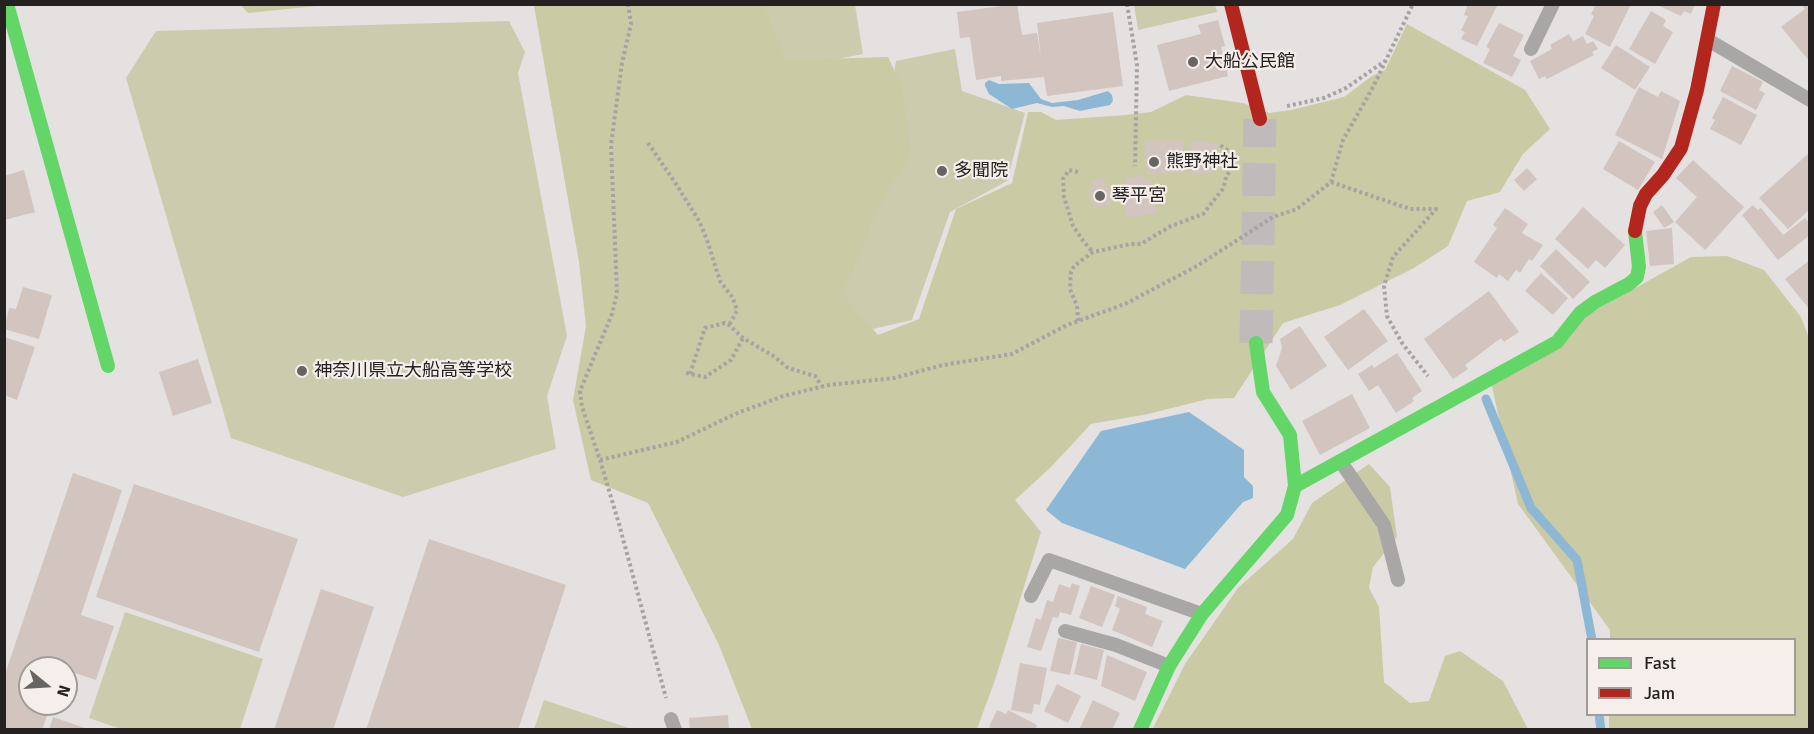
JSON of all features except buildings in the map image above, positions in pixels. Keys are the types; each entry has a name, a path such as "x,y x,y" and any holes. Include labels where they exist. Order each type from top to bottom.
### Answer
{"street":[{"path":"7,4 108,366"},
{"path":"1230,4 1259,115"},
{"path":"1295,486 1557,342 1580,313 1638,277 1635,233 1640,206 1646,194 1663,175 1681,148 1708,40 1714,4"},
{"path":"1140,729 1169,666 1202,614 1287,515 1295,486 1290,435 1263,392 1256,343"}],"lane":[{"path":"1531,49 1553,4"},
{"path":"1708,40 1809,100"},
{"path":"1341,462 1384,525 1398,580"},
{"path":"1031,596 1049,560 1202,614"},
{"path":"1065,631 1116,645 1169,666"}],"path":[{"path":"628,4 631,24 622,63 611,145 617,293 612,314 580,392 588,430 600,460 673,724"},
{"path":"1127,4 1137,65 1135,166"},
{"path":"600,460 677,442 735,414 783,396 822,386 894,378 943,365 1012,354 1078,321 1125,304 1197,266 1273,217 1297,209 1331,182 1343,140 1413,4"},
{"path":"1259,115 1324,98 1346,88 1386,60"},
{"path":"648,143 699,221 720,281 733,298 737,310 729,325"},
{"path":"1078,321 1077,306 1070,289 1071,272 1074,266 1093,252 1141,244 1156,233 1203,214 1222,190 1235,159 1235,155 1220,145"},
{"path":"1078,172 1069,171 1063,179 1064,196 1073,226 1093,252"},
{"path":"1331,182 1410,209 1436,208 1393,257 1384,286 1387,316 1402,343 1447,401"},
{"path":"743,338 731,360 722,366 705,377 688,374 705,328 725,323 788,368 815,376 822,386"}],"green space":[{"path":"241,5 327,5 248,13"},
{"path":"527,5 764,5 786,60 888,57 902,87 911,153 876,212 842,293 878,335 919,319 956,209 1012,183 1028,112 1041,112 1056,120 1125,115 1151,112 1186,95 1243,103 1269,113 1291,110 1344,97 1372,76 1385,70 1407,24 1525,90 1550,129 1523,154 1500,192 1467,201 1448,246 1414,268 1340,305 1283,323 1234,398 1208,399 1148,414 1091,424 1051,467 1015,500 1041,532 995,680 977,729 752,729 719,645 648,503 591,480 573,400 586,326 579,262 534,6"},
{"path":"755,5 855,5 863,54 768,73"},
{"path":"1134,5 1215,5 1217,12 1138,30"},
{"path":"509,21 525,52 518,73 567,336 547,396 556,449 403,497 231,438 126,78 156,31"},
{"path":"955,49 962,91 1025,113 1007,181 950,212 912,320 873,329 791,284 883,134 896,61"},
{"path":"1727,256 1764,270 1801,317 1809,338 1809,729 1609,729 1609,716 1796,716 1796,638 1610,638 1610,630 1518,504 1491,382 1594,311 1691,257"},
{"path":"1369,464 1390,487 1397,537 1373,567 1369,588 1379,607 1384,682 1410,703 1429,701 1445,656 1460,651 1503,681 1528,729 1152,730 1185,664 1238,588 1293,539 1312,503"},
{"path":"125,612 263,659 240,729 121,729 89,718"},
{"path":"544,700 632,729 534,729"}],"water":[{"path":"989,80 999,84 1029,83 1041,99 1052,103 1078,100 1108,91 1113,101 1110,105 1080,111 1064,106 1052,107 1037,103 1012,109 989,94 985,83"},
{"path":"1189,412 1244,450 1244,477 1253,486 1253,498 1243,502 1185,569 1062,523 1046,510 1101,431"}],"waterway":[{"path":"1486,399 1531,508 1577,560 1592,638"},
{"path":"1599,716 1601,730"}],"tunnel":[{"path":"1256,343 1260,119"}],"traffic: fast":[{"path":"7,4 108,366"},
{"path":"1295,486 1557,342 1580,313 1637,277 1639,267 1635,231"},
{"path":"1140,730 1169,666 1202,614 1287,515 1295,486 1290,435 1263,392 1256,343"}],"traffic: jam":[{"path":"1231,4 1260,119"},
{"path":"1635,231 1640,206 1646,194 1663,175 1681,148 1697,90 1714,4"}],"place":[{"name":"大船公民館","path":"1193,62"},
{"name":"熊野神社","path":"1154,162"},
{"name":"多聞院","path":"942,171"},
{"name":"琴平宮","path":"1100,196"},
{"name":"神奈川県立大船高等学校","path":"302,371"}]}
